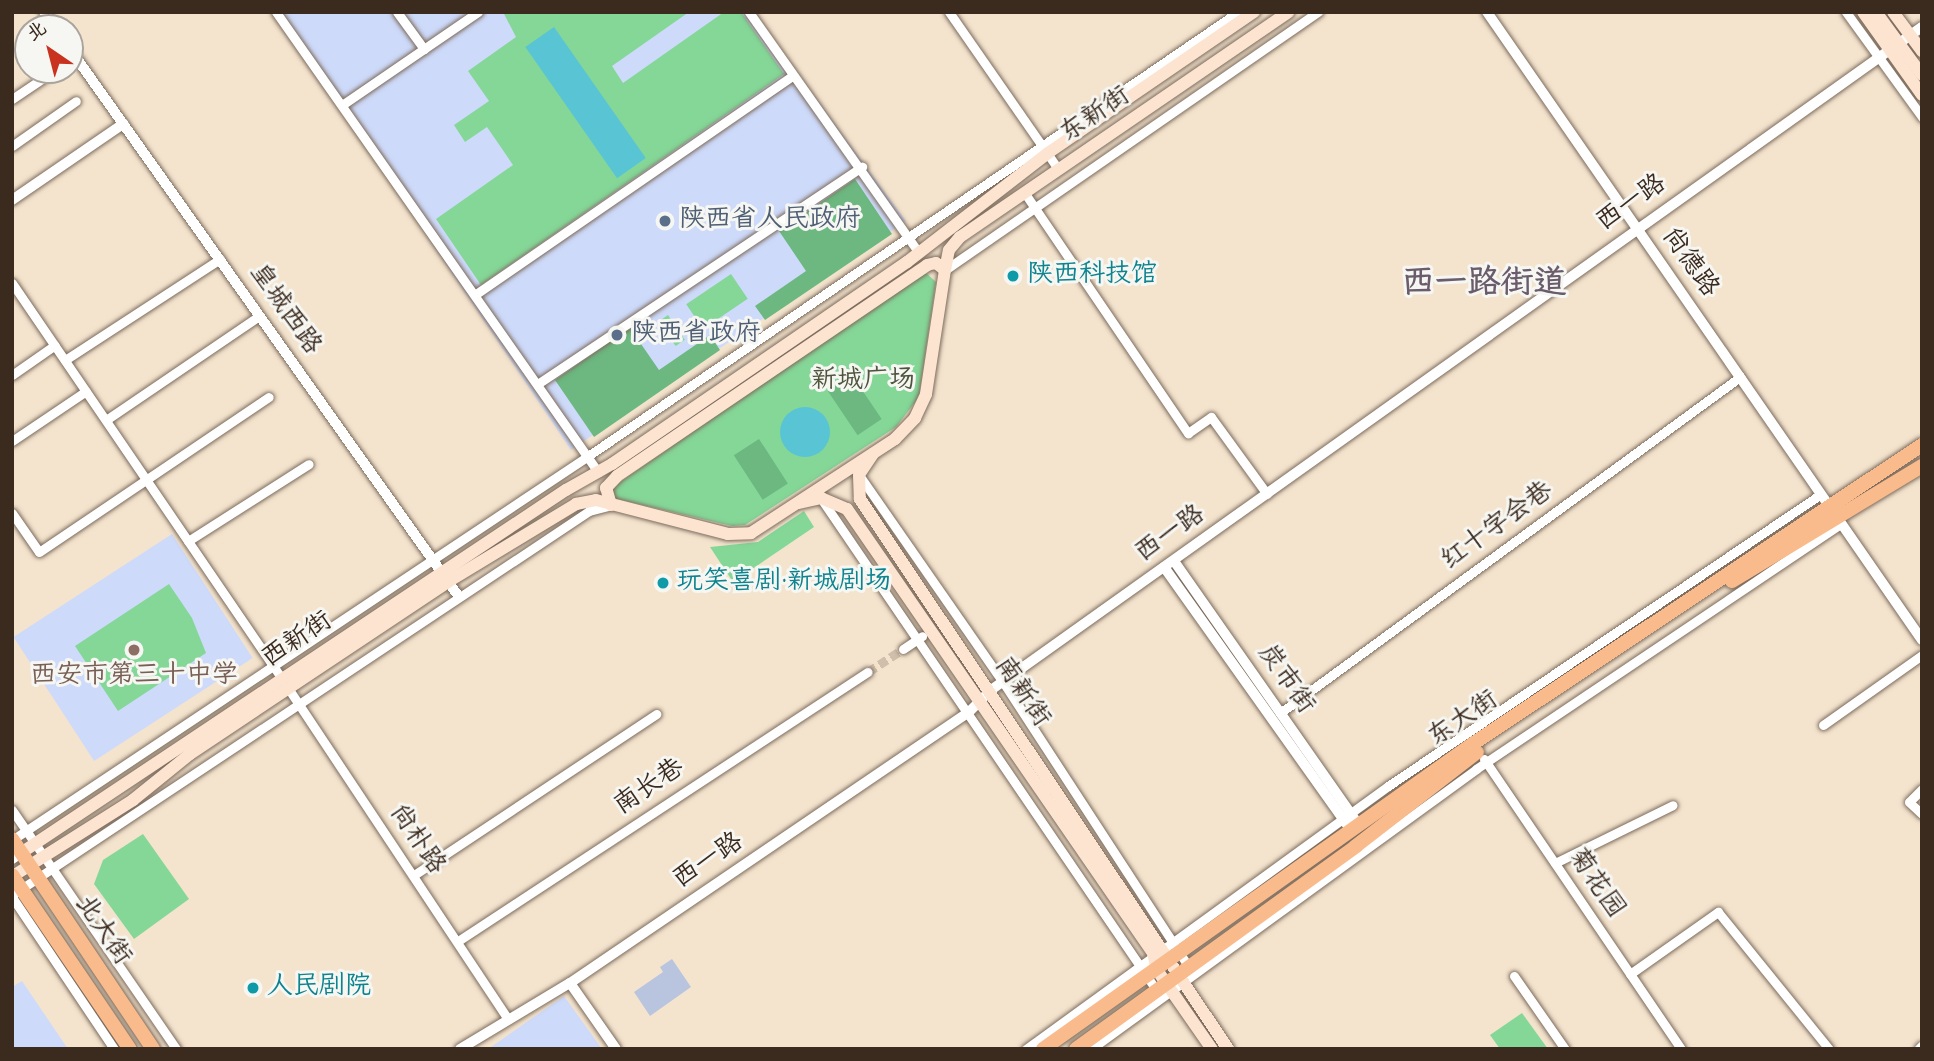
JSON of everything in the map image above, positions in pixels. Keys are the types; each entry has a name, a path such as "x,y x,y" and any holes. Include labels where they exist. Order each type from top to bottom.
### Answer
{"main road":[{"name":"东新街","path":"615,470 911,267 919,253 1045,149 1254,12"},
{"name":"东新街","path":"876,452 906,429 926,394 949,250 960,237 1288,12"},
{"path":"1863,12 1922,75"},
{"path":"1877,12 1922,95"},
{"path":"1893,12 1922,51"},
{"path":"911,267 942,236"},
{"path":"911,267 933,263 945,270"},
{"name":"东大街","path":"1076,1049 1164,991 1480,752 1832,511 1922,445"},
{"path":"859,475 876,452"},
{"name":"西新街","path":"445,577 576,503 596,500 741,535 760,529 799,503 814,488 876,452"},
{"name":"东大街","path":"1832,511 1922,467"},
{"path":"566,490 615,470"},
{"path":"611,505 606,488 615,470"},
{"name":"西新街","path":"17,856 285,684 445,577 566,490 598,472 615,470"},
{"name":"南新街","path":"859,475 860,499 1163,947"},
{"path":"799,503 821,498"},
{"name":"南新街","path":"821,498 847,509 980,704 1163,947 1175,956 1228,1049"},
{"name":"西新街","path":"13,876 33,873 44,858 285,684"},
{"name":"东大街","path":"1043,1049 1152,974 1351,822 1480,752"},
{"name":"北大街","path":"12,840 17,856 33,873 153,1049"},
{"name":"北大街","path":"13,876 16,893 130,1049"},
{"name":"南新街","path":"1152,974 1163,947"},
{"path":"1152,974 1212,1049"}],"street":[{"path":"276,12 539,383 598,472"},
{"path":"397,12 424,49"},
{"path":"342,105 478,12"},
{"path":"750,12 792,76 862,167 919,253"},
{"path":"949,12 1058,169"},
{"path":"12,840 1045,149 1238,12"},
{"path":"945,270 1318,12"},
{"name":"尚德路","path":"1486,12 1921,639"},
{"path":"1846,12 1922,117"},
{"name":"西一路","path":"460,1049 507,1017 570,983 969,712 980,704 991,690 1922,27"},
{"name":"皇城西路","path":"84,69 459,597"},
{"path":"476,294 792,76"},
{"path":"12,99 34,84"},
{"path":"12,146 76,101"},
{"path":"12,200 123,124"},
{"path":"539,383 862,167"},
{"path":"1024,192 1188,433 1211,417 1267,494"},
{"path":"65,360 220,259"},
{"name":"尚朴路","path":"12,283 274,667 507,1017"},
{"path":"106,420 259,316"},
{"path":"12,375 55,345"},
{"name":"红十字会巷","path":"1280,713 1740,377"},
{"path":"12,441 86,391"},
{"path":"12,513 39,552 269,397"},
{"path":"188,541 309,464"},
{"path":"859,475 1003,682 1163,947"},
{"path":"821,498 1138,964 1152,974"},
{"path":"114,1049 16,893 33,873 52,870 589,511 611,505"},
{"path":"1480,752 1832,511"},
{"path":"1026,1049 1163,947 1832,511"},
{"name":"炭市街","path":"1169,564 1280,713 1351,822"},
{"name":"炭市街","path":"1169,564 1351,822"},
{"path":"903,649 931,630"},
{"path":"1823,725 1922,655"},
{"name":"南长巷","path":"458,942 868,672"},
{"path":"414,875 656,714"},
{"name":"菊花园","path":"1480,752 1681,1049"},
{"path":"1922,789 1909,802 1922,814"},
{"path":"1555,863 1673,805"},
{"path":"12,810 176,1049"},
{"path":"1630,974 1718,912 1829,1049"},
{"path":"1514,976 1565,1049"},
{"path":"570,983 616,1049"},
{"path":"1091,1049 1164,991"}],"shaded area":[{"name":"陕西省政府","path":"276,12 753,12 906,221 571,450"},
{"name":"西安市第三十中学","path":"172,534 253,658 94,761 13,637"},
{"path":"672,959 691,987 650,1016 634,992 663,972 660,967"},
{"path":"22,981 68,1049 12,1049 12,987"},
{"path":"564,996 602,1049 488,1049"}],"green space":[{"path":"503,12 689,12 612,66 623,83 724,12 741,12 784,74 481,285 436,219 513,165 487,127 465,142 454,125 489,101 468,71 516,37"},
{"path":"855,179 892,234 765,320 755,306 806,271 779,231"},
{"name":"新城广场","path":"924,271 936,282 919,397 896,427 745,525 732,526 613,498 609,490"},
{"path":"731,274 748,299 703,329 686,304"},
{"path":"668,315 685,340 676,346 659,321"},
{"path":"630,328 659,370 710,335 720,350 594,437 555,380"},
{"path":"852,375 882,419 858,435 828,391"},
{"path":"759,439 788,483 763,500 734,455"},
{"path":"804,511 814,527 733,582 710,547 758,542"},
{"path":"169,584 192,618 206,653 118,711 75,646"},
{"path":"143,834 189,899 134,939 94,884 103,860"},
{"path":"1522,1013 1548,1049 1500,1049 1490,1035"}],"water":[{"path":"554,27 646,158 617,178 525,47"},
{"path":"805,407 823,414 830,432 823,450 805,457 787,450 780,432 787,414"}],"tunnel":[{"path":"868,672 903,649"}],"place":[{"name":"陕西省人民政府","path":"665,221"},
{"name":"陕西科技馆","path":"1013,276"},
{"name":"陕西省政府","path":"617,335"},
{"name":"玩笑喜剧·新城剧场","path":"663,583"},
{"name":"西安市第三十中学","path":"134,650"},
{"name":"人民剧院","path":"253,988"}],"district":[{"name":"西一路街道","path":"1484,286"}]}
